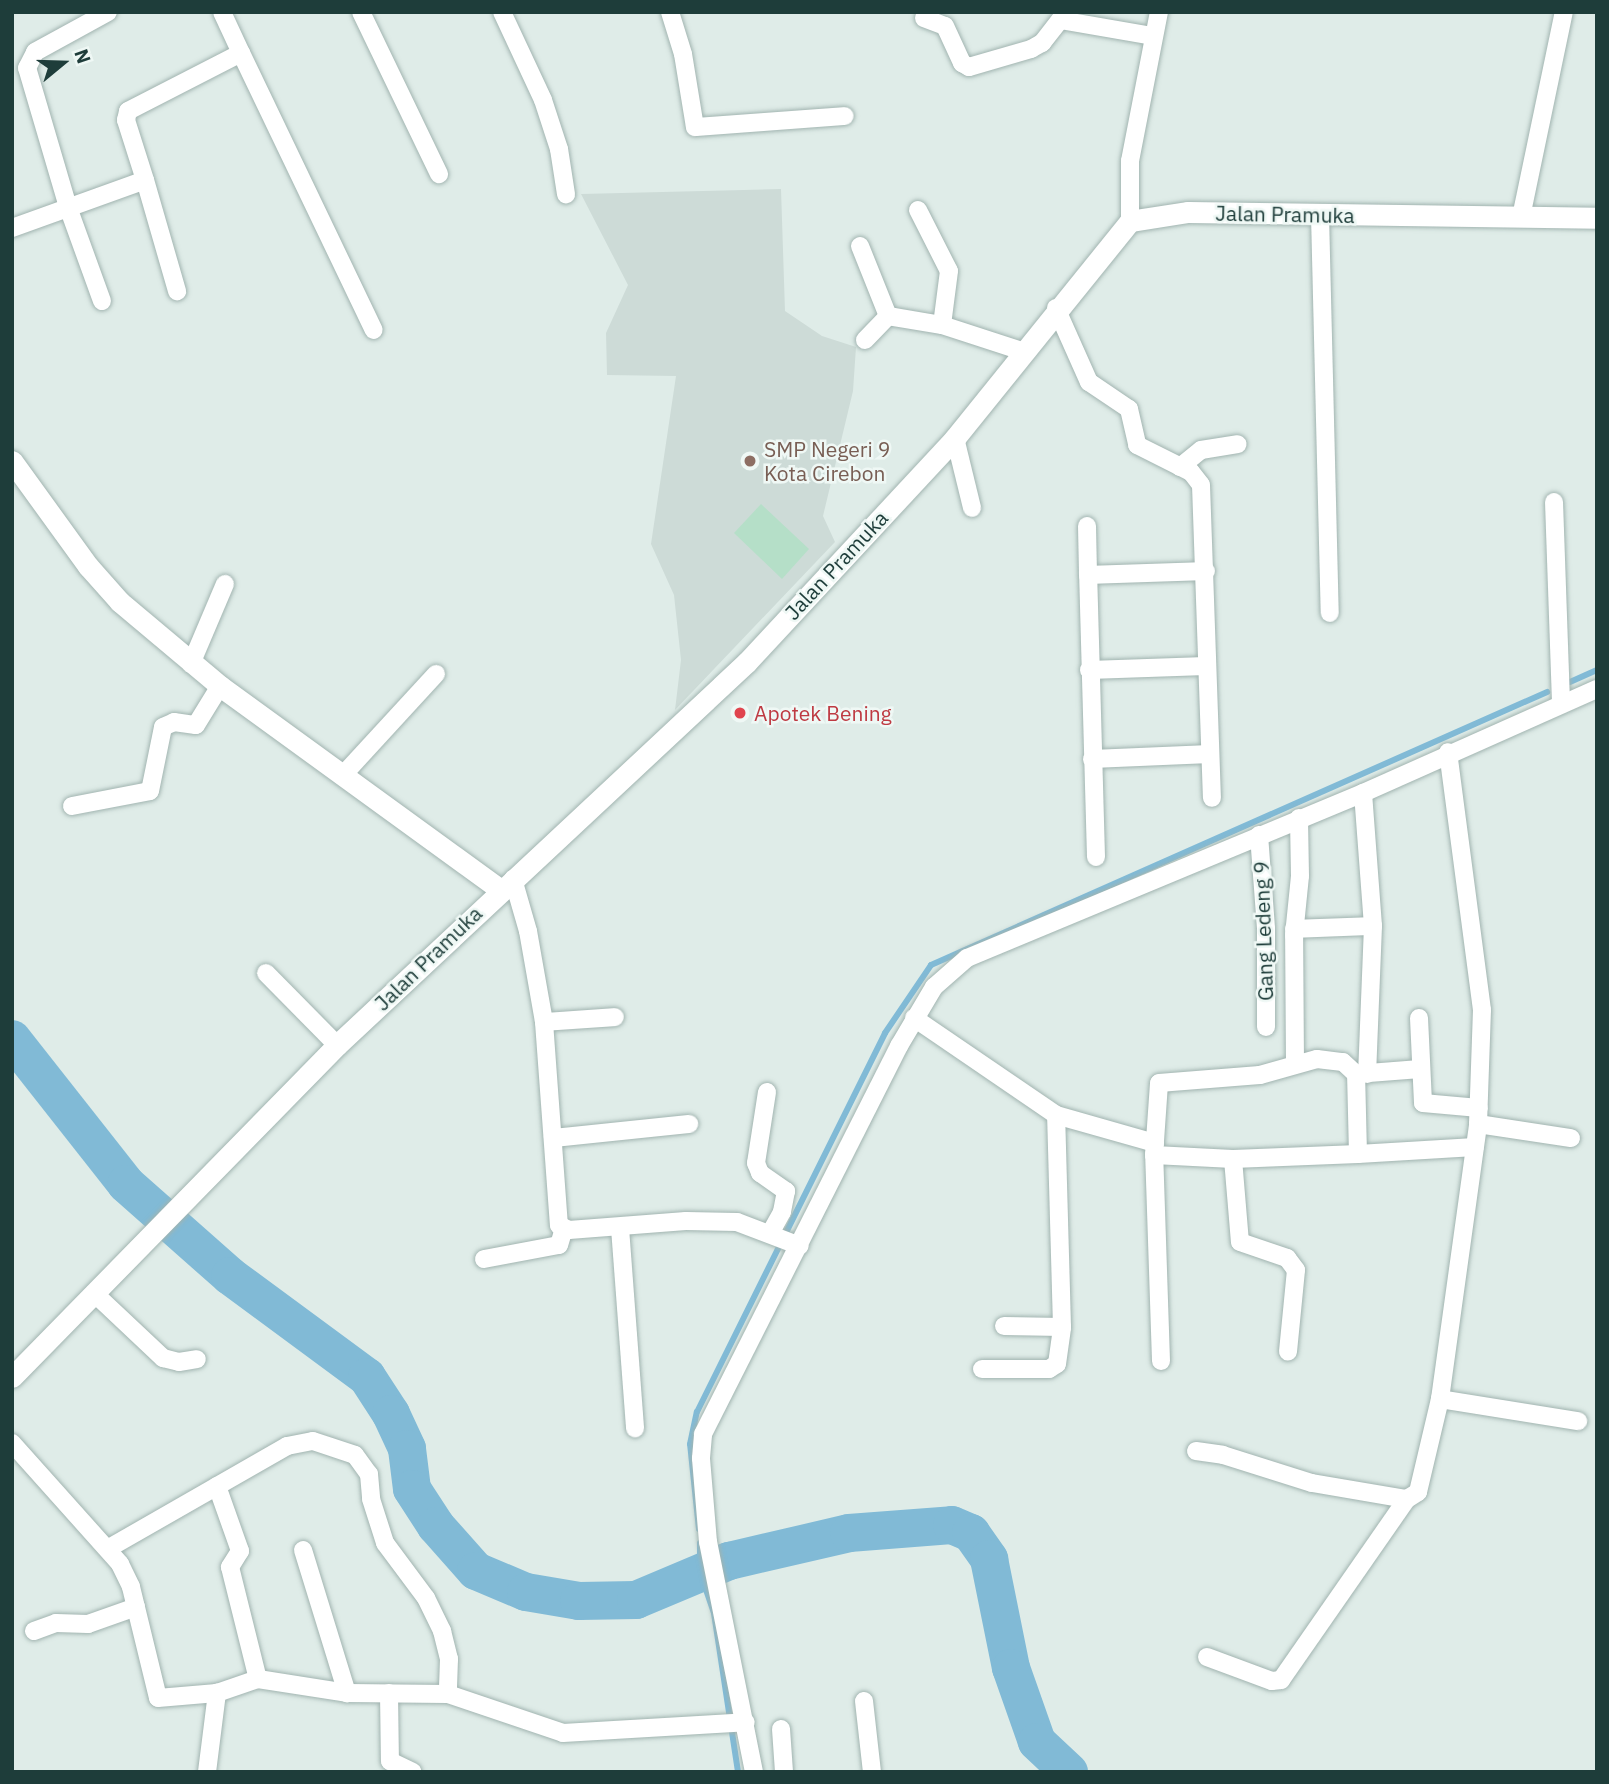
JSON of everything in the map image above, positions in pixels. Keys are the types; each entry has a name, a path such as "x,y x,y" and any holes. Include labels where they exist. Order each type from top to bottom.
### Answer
{"street":[{"path":"102,301 68,207 27,68 35,52 108,12"},
{"path":"222,12 374,330"},
{"path":"361,12 439,174"},
{"path":"502,12 544,100 566,194"},
{"path":"670,12 683,54 695,127 845,116"},
{"path":"1130,221 1130,160 1159,12"},
{"path":"1521,217 1564,12"},
{"path":"924,18 945,26 962,63 969,66 1031,49 1050,34 1059,20 1153,36"},
{"path":"177,291 126,120 128,111 241,52"},
{"path":"12,228 145,180"},
{"path":"918,211 949,271 942,325"},
{"name":"Jalan Pramuka","path":"12,1377 114,1269 337,1045 506,884 747,662 955,438 1056,308 1130,221 1188,212 1597,218"},
{"path":"1320,215 1329,613"},
{"path":"860,246 888,316"},
{"path":"1056,308 1089,382 1129,409 1137,445 1198,477 1201,485 1212,798"},
{"path":"888,316 942,325 1022,351"},
{"path":"866,341 888,316"},
{"path":"955,438 972,508"},
{"path":"1180,467 1201,450 1238,444"},
{"path":"14,465 106,588 191,664 344,774 506,884 528,931 544,1022 557,1219 564,1229"},
{"path":"1554,502 1561,704"},
{"path":"1087,526 1096,857"},
{"path":"1088,575 1206,571"},
{"path":"191,664 225,584"},
{"path":"1089,670 1206,666"},
{"path":"344,774 436,674"},
{"path":"72,806 150,791 163,727 174,722 196,725 220,686"},
{"path":"754,1772 737,1723 708,1542 701,1458 704,1434 785,1239 914,1018 943,976 967,958 1363,793 1448,752 1597,689"},
{"path":"1206,1657 1272,1681 1281,1680 1407,1499 1418,1492 1440,1399 1479,1116 1481,998 1448,752"},
{"path":"1092,759 1210,754"},
{"path":"1358,1154 1373,926 1363,793"},
{"path":"1295,1064 1294,929 1299,818"},
{"name":"Gang Ledeng 9","path":"1259,835 1266,929 1266,1027"},
{"path":"1294,929 1373,926"},
{"path":"266,973 337,1045"},
{"path":"544,1022 615,1017"},
{"path":"914,1018 1056,1115 1154,1149 1233,1159 1475,1147"},
{"path":"1419,1018 1423,1103 1571,1138"},
{"path":"1161,1361 1154,1149 1159,1083 1261,1075 1295,1064 1337,1060 1362,1074 1420,1069"},
{"path":"767,1092 756,1163 760,1173 782,1184 786,1197 785,1239"},
{"path":"982,1368 1054,1367 1062,1327 1056,1115"},
{"path":"553,1138 690,1124"},
{"path":"1233,1159 1240,1242 1287,1258 1296,1270 1287,1352"},
{"path":"564,1229 620,1228 712,1220 751,1225 785,1239"},
{"path":"620,1228 635,1428"},
{"path":"484,1259 559,1245 564,1229"},
{"path":"93,1293 163,1357 179,1362 197,1359"},
{"path":"1004,1326 1062,1327"},
{"path":"1440,1399 1578,1421"},
{"path":"109,1548 216,1486 303,1441 329,1444 355,1455 369,1474 371,1499 385,1543 426,1598 442,1631 449,1659 448,1695"},
{"path":"12,1443 60,1501 109,1548 126,1576 158,1698 217,1693 258,1679 347,1692 448,1695 562,1733 737,1723"},
{"path":"1196,1451 1243,1460 1312,1483 1407,1499"},
{"path":"216,1486 240,1551 230,1567 258,1679"},
{"path":"303,1550 347,1692"},
{"path":"34,1631 56,1623 88,1624 136,1607"},
{"path":"207,1772 217,1693"},
{"path":"389,1693 390,1762 413,1772"},
{"path":"864,1701 872,1772"},
{"path":"781,1729 784,1772"}],"shaded area":[{"name":"SMP Negeri 9 Kota Cirebon","path":"781,189 785,311 822,336 856,347 853,391 823,516 835,542 675,710 681,660 674,595 651,544 676,376 607,375 606,333 628,285 581,194"}],"green space":[{"path":"761,504 809,549 782,579 734,533"}],"waterway":[{"path":"1570,682 1597,670"},
{"path":"699,1529 690,1444 697,1412 885,1033 931,965 1547,692"},
{"path":"12,1039 126,1184 230,1276 367,1377 391,1414 407,1449 412,1489 436,1526 476,1571 526,1592 579,1601 636,1600 729,1561 849,1533 952,1525 971,1533 989,1559 1011,1668 1037,1742 1069,1772"},
{"path":"700,1543 700,1572 714,1613 738,1772"}],"place":[{"name":"SMP Negeri 9 Kota Cirebon","path":"750,461"},
{"name":"Apotek Bening","path":"740,713"}]}
